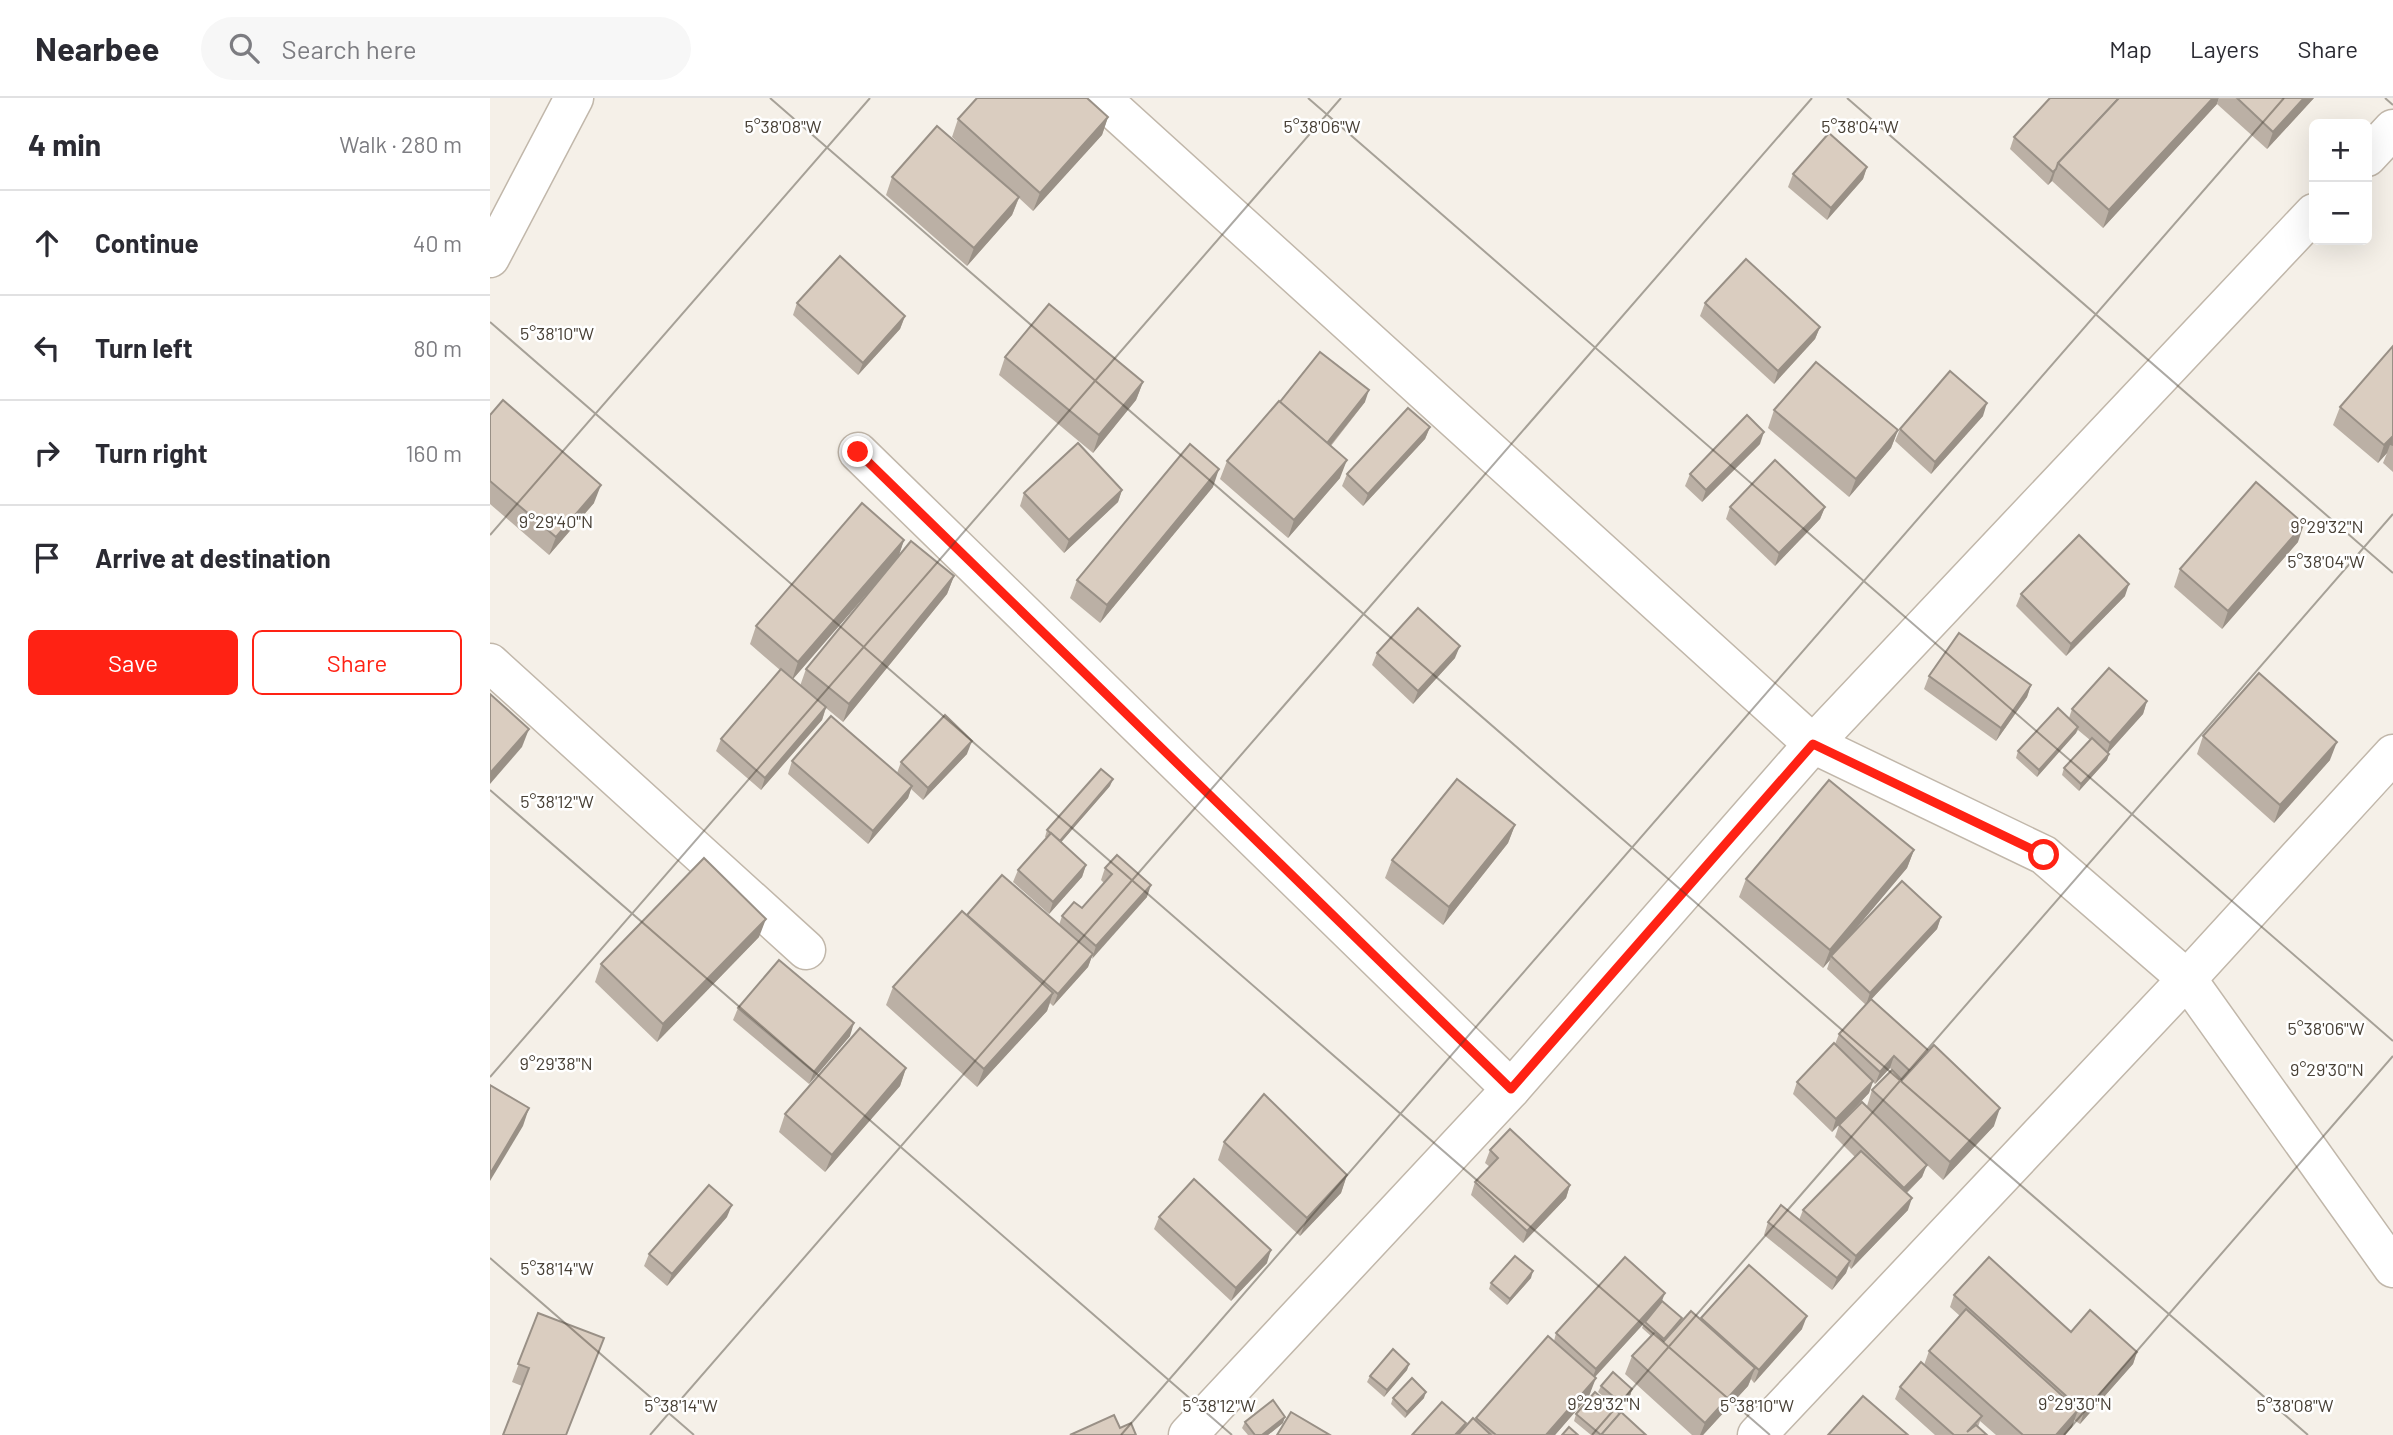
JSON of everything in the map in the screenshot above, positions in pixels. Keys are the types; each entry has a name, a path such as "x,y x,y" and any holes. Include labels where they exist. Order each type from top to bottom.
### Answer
{"street":[{"path":"490,258 573,98"},
{"path":"1101,98 1813,744 2044,855 2186,979 2393,1268"},
{"path":"2372,152 2393,129"},
{"path":"1188,1435 1511,1089 1813,744 2309,218"},
{"path":"858,452 1511,1089"},
{"path":"490,663 806,950"},
{"path":"1757,1435 2186,979 2393,754"}],"building":[{"path":"977,98 1087,98 1108,117 1040,193 958,119"},
{"path":"2050,98 2119,98 2058,163 2053,172 2014,137"},
{"path":"2119,98 2213,98 2109,210 2058,163"},
{"path":"2237,98 2304,98 2273,132"},
{"path":"937,126 1019,197 974,248 892,177"},
{"path":"1829,133 1867,167 1831,208 1793,174"},
{"path":"840,256 905,316 863,363 797,303"},
{"path":"1746,259 1820,327 1778,371 1705,303"},
{"path":"1049,304 1143,382 1099,435 1005,357"},
{"path":"2393,346 2393,436 2384,445 2340,407"},
{"path":"1320,352 1369,390 1327,443 1280,402"},
{"path":"1816,362 1898,430 1856,479 1774,410"},
{"path":"1950,371 1987,403 1935,462 1900,429"},
{"path":"503,400 601,485 556,537 490,481 490,415"},
{"path":"1279,401 1347,460 1294,520 1227,461"},
{"path":"1408,408 1430,427 1368,494 1347,474"},
{"path":"1747,415 1764,432 1706,490 1690,474"},
{"path":"1078,443 1122,490 1069,540 1024,493"},
{"path":"1190,444 1219,469 1107,605 1077,580"},
{"path":"1775,460 1825,507 1779,553 1730,507"},
{"path":"2256,482 2304,524 2228,611 2180,569"},
{"path":"862,503 904,540 798,662 756,626"},
{"path":"2079,535 2129,584 2071,644 2021,594"},
{"path":"911,541 954,576 849,704 806,669"},
{"path":"1418,608 1460,646 1418,691 1377,653"},
{"path":"1959,633 2031,685 2001,728 1929,676"},
{"path":"2109,668 2147,701 2110,743 2072,709"},
{"path":"781,669 826,707 765,778 721,739"},
{"path":"2259,673 2337,742 2280,805 2203,736"},
{"path":"490,694 529,729 490,773"},
{"path":"2058,708 2078,727 2039,770 2018,751"},
{"path":"945,715 972,741 928,788 901,762"},
{"path":"831,716 912,786 873,831 792,761"},
{"path":"2092,738 2109,754 2081,784 2064,768"},
{"path":"1101,769 1113,779 1060,841 1047,830"},
{"path":"1457,779 1515,825 1449,907 1392,860"},
{"path":"1829,780 1914,850 1830,950 1746,879"},
{"path":"1051,833 1086,865 1053,902 1018,870"},
{"path":"1117,855 1151,885 1096,946 1062,916 1074,902 1082,908 1112,874 1105,868"},
{"path":"704,858 766,919 663,1024 601,964"},
{"path":"1002,875 1093,954 1058,994 967,915"},
{"path":"1902,881 1941,917 1870,993 1831,956"},
{"path":"962,911 1053,993 984,1069 893,987"},
{"path":"779,960 854,1023 814,1072 738,1008"},
{"path":"1871,999 1929,1051 1910,1071 1894,1056 1880,1072 1839,1034"},
{"path":"860,1028 906,1068 832,1155 785,1114"},
{"path":"1834,1043 1873,1081 1836,1119 1797,1082"},
{"path":"1934,1045 2000,1108 1950,1162 1872,1090 1892,1070 1902,1080"},
{"path":"490,1085 529,1108 490,1174"},
{"path":"1264,1094 1347,1175 1307,1218 1224,1142"},
{"path":"1862,1102 1927,1165 1904,1188 1839,1125"},
{"path":"1510,1129 1570,1185 1527,1231 1475,1182 1498,1158 1490,1150"},
{"path":"1861,1151 1912,1198 1856,1256 1803,1210"},
{"path":"1194,1179 1271,1250 1236,1288 1159,1217"},
{"path":"709,1185 732,1205 672,1274 649,1254"},
{"path":"1781,1205 1850,1261 1837,1278 1768,1222"},
{"path":"1515,1256 1533,1271 1510,1299 1491,1283"},
{"path":"1625,1257 1665,1293 1596,1369 1556,1333"},
{"path":"1989,1257 2071,1332 2090,1310 2137,1352 2084,1412 1954,1295"},
{"path":"1749,1265 1807,1316 1759,1370 1701,1318"},
{"path":"1662,1301 1682,1318 1664,1339 1645,1322"},
{"path":"1966,1309 2078,1410 2056,1435 2023,1435 1929,1351"},
{"path":"1691,1311 1755,1368 1705,1423 1632,1356 1655,1332 1664,1341"},
{"path":"538,1313 604,1338 566,1435 503,1435 529,1368 518,1364"},
{"path":"1548,1336 1596,1378 1546,1435 1496,1435 1476,1418"},
{"path":"1393,1349 1409,1364 1387,1390 1370,1376"},
{"path":"1921,1362 1982,1416 1967,1432 1976,1425 1987,1435 1954,1435 1900,1387"},
{"path":"1613,1372 1632,1389 1621,1403 1601,1386"},
{"path":"1412,1378 1426,1392 1407,1412 1393,1398"},
{"path":"1595,1392 1620,1414 1601,1435 1576,1414"},
{"path":"1863,1396 1908,1435 1828,1435"},
{"path":"1273,1400 1285,1417 1262,1435 1255,1435 1245,1422"},
{"path":"1442,1402 1466,1423 1455,1435 1412,1435"},
{"path":"1291,1412 1330,1435 1277,1435"},
{"path":"1621,1412 1646,1435 1601,1435"},
{"path":"1114,1415 1120,1428 1131,1423 1136,1435 1070,1435"},
{"path":"1473,1418 1491,1435 1458,1435"},
{"path":"1569,1427 1578,1435 1562,1435"}],"route":[{"path":"858,452 1511,1089 1813,744 2044,855"}]}
